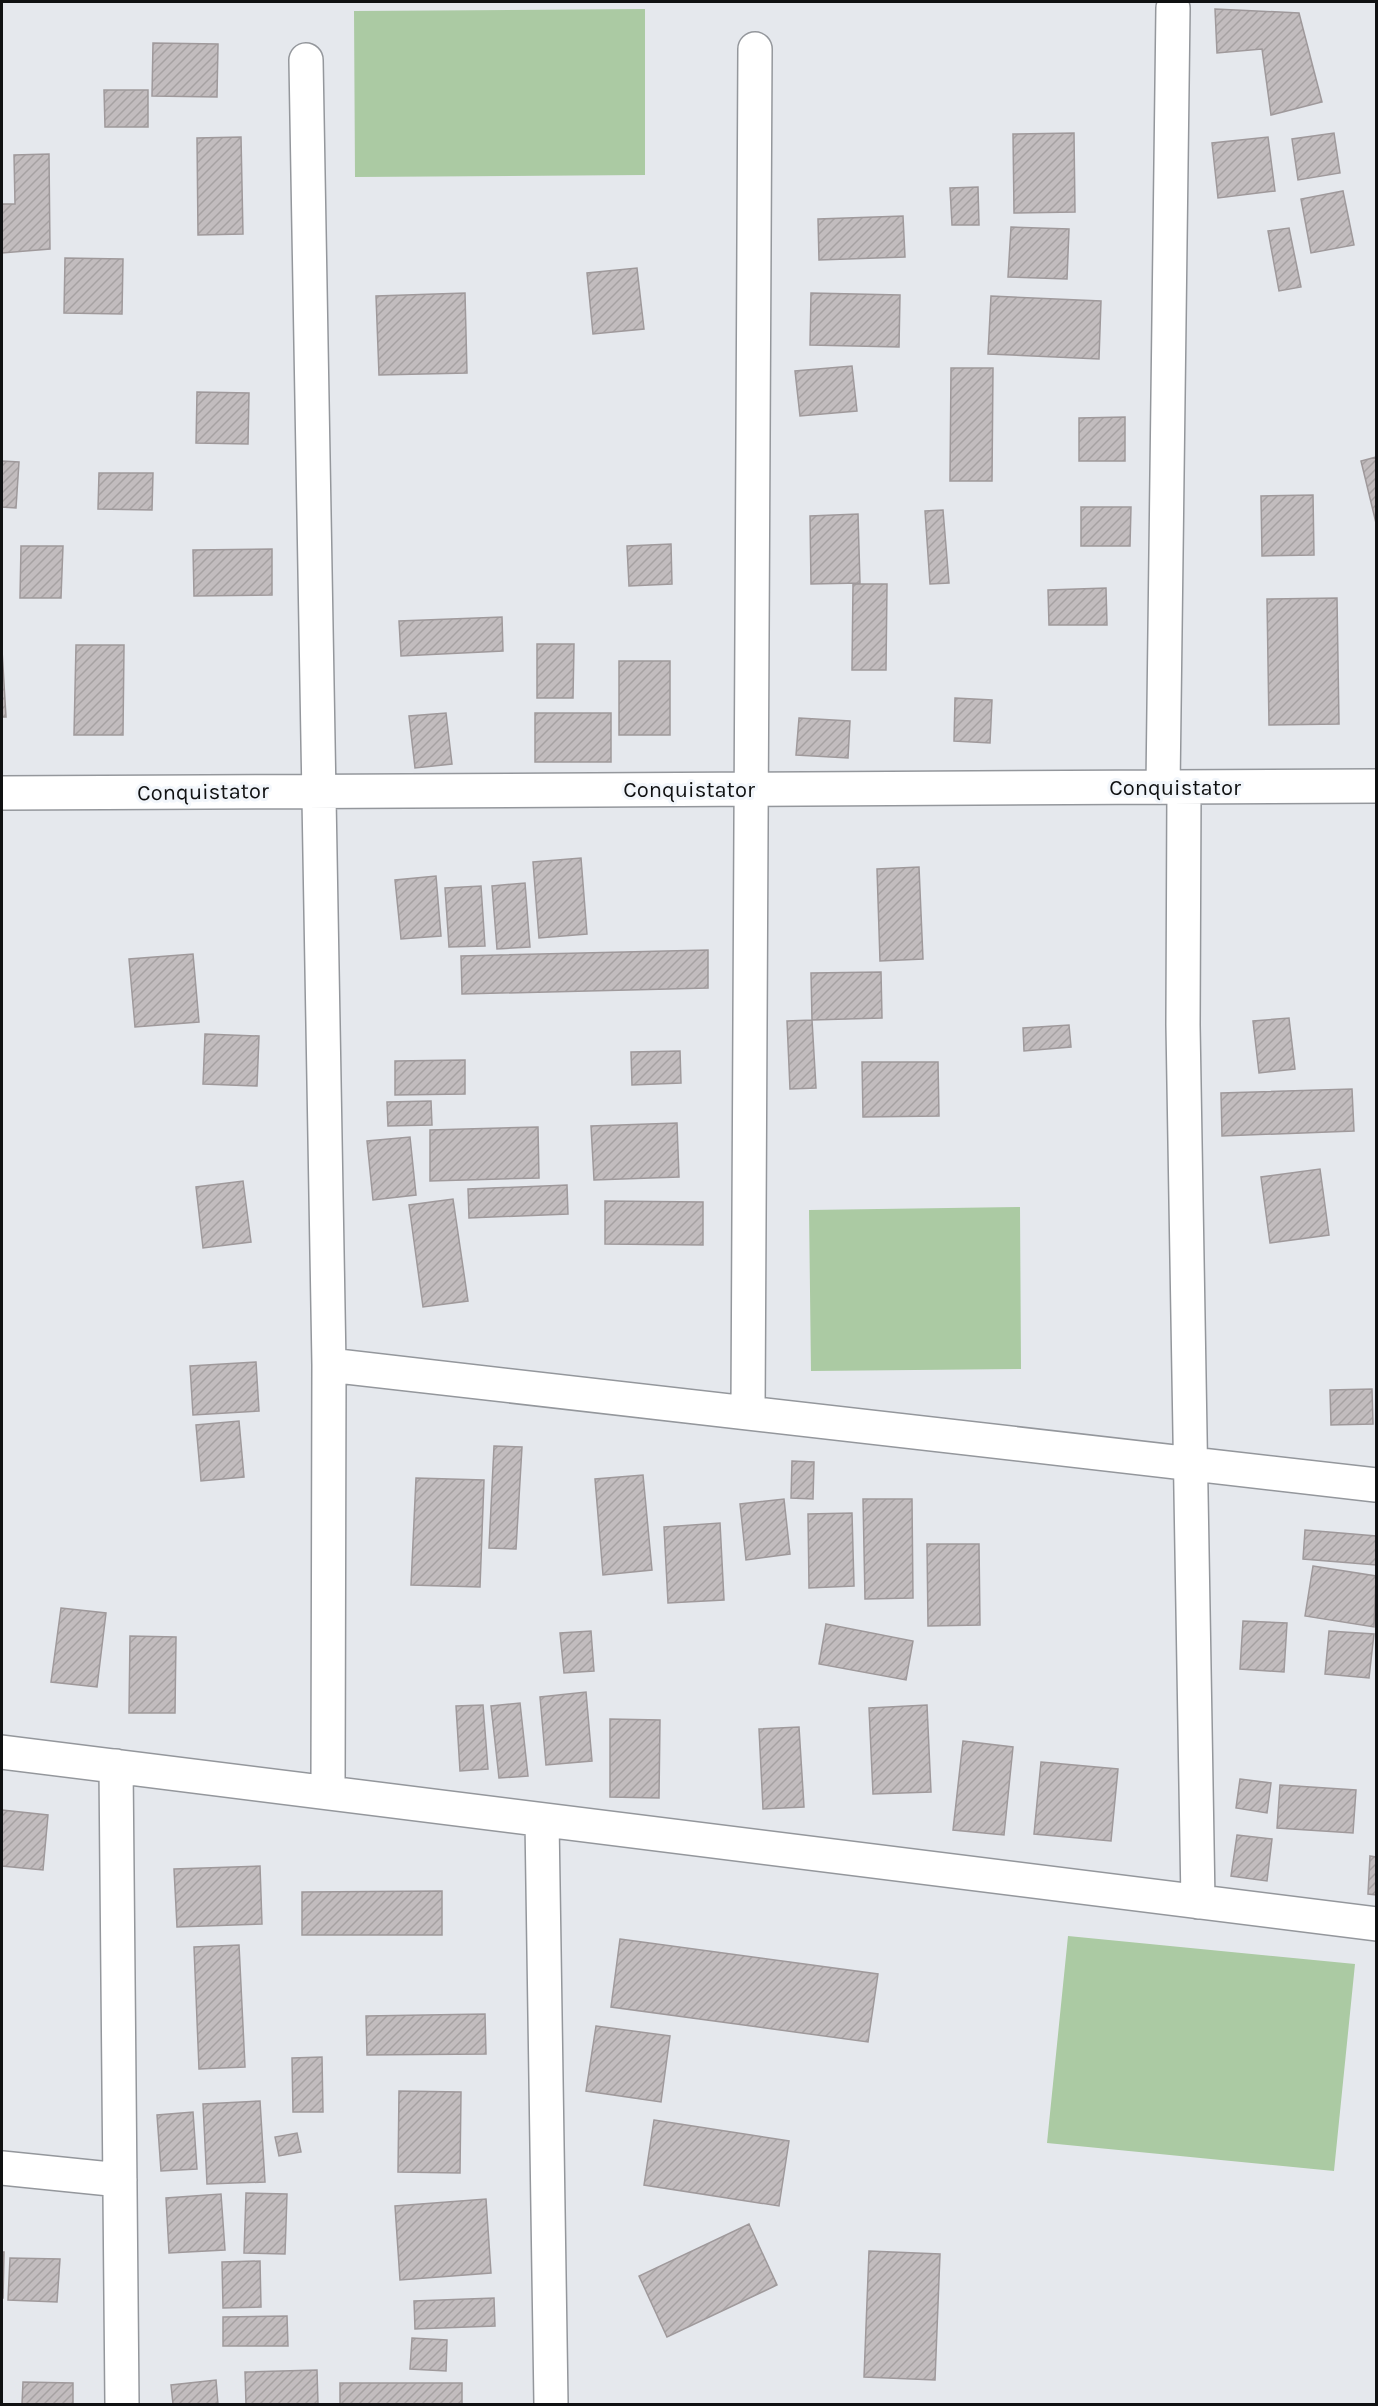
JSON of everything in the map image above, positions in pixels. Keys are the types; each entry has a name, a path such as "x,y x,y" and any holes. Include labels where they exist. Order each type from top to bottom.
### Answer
{"street":[{"path":"1173,8 1173,787 1183,1025 1198,1902"},
{"path":"748,1412 755,49"},
{"path":"306,60 328,1365 328,1792"},
{"name":"Conquistator","path":"2,793 1377,786"},
{"path":"328,1365 1377,1485"},
{"path":"2,1752 1377,1924"},
{"path":"116,1766 122,2404"},
{"path":"542,1820 551,2404"},
{"path":"2,2168 120,2180"}],"green space":[{"path":"645,9 645,175 355,177 354,11"},
{"path":"1020,1207 1021,1369 811,1371 809,1210"},
{"path":"1068,1936 1355,1964 1334,2171 1047,2143"}],"building":[{"path":"1215,9 1299,13 1322,102 1271,115 1262,49 1217,53"},
{"path":"153,43 218,44 217,97 152,96"},
{"path":"104,90 148,90 148,127 105,127"},
{"path":"1074,133 1075,212 1014,213 1013,134"},
{"path":"1334,133 1340,173 1298,180 1292,139"},
{"path":"241,137 243,234 198,235 197,138"},
{"path":"1268,137 1275,191 1218,198 1212,143"},
{"path":"49,154 50,249 2,253 2,204 15,204 14,155"},
{"path":"978,187 979,225 952,225 950,188"},
{"path":"1343,191 1354,245 1311,253 1301,199"},
{"path":"903,216 905,257 819,260 818,219"},
{"path":"1011,227 1069,229 1067,279 1008,277"},
{"path":"1289,228 1301,287 1279,291 1268,231"},
{"path":"65,258 123,259 122,314 64,313"},
{"path":"637,268 644,329 593,334 587,273"},
{"path":"465,293 467,373 379,375 376,296"},
{"path":"811,293 900,295 899,347 810,345"},
{"path":"991,296 1101,301 1099,359 988,354"},
{"path":"852,366 857,411 800,416 795,371"},
{"path":"951,368 993,368 992,481 950,481"},
{"path":"197,392 249,393 248,444 196,443"},
{"path":"1125,417 1125,461 1079,461 1079,418"},
{"path":"1376,457 1376,523 1361,461"},
{"path":"2,461 19,462 16,508 2,507"},
{"path":"99,473 153,473 152,510 98,509"},
{"path":"1313,495 1314,555 1262,556 1261,496"},
{"path":"1081,507 1131,507 1130,546 1081,546"},
{"path":"943,510 949,583 930,584 925,511"},
{"path":"858,514 860,583 811,584 810,516"},
{"path":"671,544 672,584 629,586 627,546"},
{"path":"21,546 63,546 61,598 20,598"},
{"path":"272,549 272,595 194,596 193,550"},
{"path":"853,584 887,584 886,670 852,670"},
{"path":"1106,588 1107,625 1049,625 1048,590"},
{"path":"1337,598 1339,724 1269,725 1267,599"},
{"path":"502,617 503,651 401,656 399,621"},
{"path":"537,644 574,644 573,698 537,698"},
{"path":"76,645 124,645 123,735 74,735"},
{"path":"2,650 6,717 2,717"},
{"path":"619,661 670,661 670,735 619,735"},
{"path":"955,698 992,700 990,743 954,741"},
{"path":"446,713 452,764 415,768 409,716"},
{"path":"535,713 611,713 611,762 535,762"},
{"path":"799,718 850,721 848,758 796,755"},
{"path":"581,858 587,934 539,938 533,862"},
{"path":"919,867 923,959 880,961 877,869"},
{"path":"436,876 441,936 401,939 395,880"},
{"path":"525,883 530,947 497,949 492,886"},
{"path":"481,886 485,946 449,947 445,888"},
{"path":"708,950 708,988 462,994 461,956"},
{"path":"193,954 199,1022 135,1027 129,959"},
{"path":"881,972 882,1018 812,1020 811,973"},
{"path":"1289,1018 1295,1069 1259,1073 1253,1021"},
{"path":"812,1020 816,1088 790,1089 787,1021"},
{"path":"1069,1025 1071,1047 1024,1051 1023,1028"},
{"path":"205,1034 259,1036 257,1086 203,1084"},
{"path":"680,1051 681,1083 632,1085 631,1052"},
{"path":"465,1060 465,1094 395,1095 395,1061"},
{"path":"862,1062 938,1062 939,1116 863,1117"},
{"path":"1352,1089 1354,1131 1222,1136 1221,1093"},
{"path":"431,1101 432,1125 388,1126 387,1102"},
{"path":"677,1123 679,1177 594,1180 591,1126"},
{"path":"538,1127 539,1178 430,1181 430,1130"},
{"path":"410,1137 416,1195 373,1200 367,1141"},
{"path":"1320,1169 1329,1235 1270,1243 1261,1177"},
{"path":"243,1181 251,1242 203,1248 196,1187"},
{"path":"567,1185 568,1214 469,1218 468,1189"},
{"path":"453,1199 468,1301 423,1307 409,1205"},
{"path":"605,1201 703,1202 703,1245 605,1244"},
{"path":"256,1362 259,1411 193,1415 190,1366"},
{"path":"1372,1389 1373,1424 1331,1425 1330,1390"},
{"path":"239,1421 244,1477 201,1481 196,1425"},
{"path":"494,1446 522,1447 516,1549 489,1548"},
{"path":"792,1461 814,1462 813,1499 791,1498"},
{"path":"643,1475 652,1570 603,1575 595,1479"},
{"path":"416,1478 484,1480 480,1587 411,1585"},
{"path":"784,1499 790,1554 746,1560 740,1504"},
{"path":"863,1499 912,1499 913,1598 865,1599"},
{"path":"852,1513 854,1586 809,1588 808,1514"},
{"path":"720,1523 724,1600 668,1603 664,1527"},
{"path":"1305,1530 1376,1536 1376,1565 1303,1559"},
{"path":"927,1544 979,1544 980,1625 928,1626"},
{"path":"1313,1566 1376,1576 1374,1627 1305,1616"},
{"path":"61,1608 106,1613 97,1687 51,1682"},
{"path":"1243,1621 1287,1623 1284,1672 1240,1669"},
{"path":"826,1624 913,1641 906,1680 819,1664"},
{"path":"591,1631 594,1671 564,1673 560,1633"},
{"path":"1329,1631 1374,1634 1369,1678 1325,1674"},
{"path":"130,1636 176,1637 175,1713 129,1713"},
{"path":"586,1692 592,1761 546,1765 540,1697"},
{"path":"520,1703 528,1776 499,1778 491,1706"},
{"path":"483,1705 488,1769 460,1771 456,1706"},
{"path":"927,1705 931,1792 873,1794 869,1708"},
{"path":"610,1719 660,1720 659,1798 610,1797"},
{"path":"799,1727 804,1807 763,1809 759,1729"},
{"path":"963,1741 1013,1747 1004,1835 953,1830"},
{"path":"1041,1762 1118,1769 1111,1841 1034,1834"},
{"path":"1240,1779 1271,1783 1267,1813 1236,1808"},
{"path":"1280,1785 1356,1790 1353,1833 1277,1828"},
{"path":"2,1810 48,1815 43,1870 2,1866"},
{"path":"1237,1835 1272,1839 1267,1881 1231,1876"},
{"path":"1370,1856 1376,1857 1376,1895 1368,1894"},
{"path":"260,1866 262,1924 177,1927 174,1869"},
{"path":"442,1891 442,1935 302,1935 302,1892"},
{"path":"620,1939 878,1974 868,2042 611,2007"},
{"path":"239,1945 245,2067 199,2069 194,1947"},
{"path":"485,2014 486,2054 367,2055 366,2016"},
{"path":"596,2026 670,2036 661,2102 586,2091"},
{"path":"322,2057 323,2112 293,2112 292,2058"},
{"path":"399,2091 461,2092 460,2173 398,2172"},
{"path":"260,2101 265,2182 207,2184 203,2104"},
{"path":"193,2112 197,2169 161,2171 157,2115"},
{"path":"654,2120 789,2141 779,2206 644,2185"},
{"path":"297,2133 301,2152 279,2156 275,2137"},
{"path":"246,2193 287,2194 285,2254 244,2253"},
{"path":"221,2194 225,2250 169,2253 166,2198"},
{"path":"486,2199 491,2273 400,2280 395,2206"},
{"path":"749,2224 777,2285 667,2337 639,2276"},
{"path":"869,2251 940,2254 935,2380 864,2377"},
{"path":"2,2252 4,2252 3,2298 2,2298"},
{"path":"10,2258 60,2259 57,2302 8,2300"},
{"path":"260,2261 261,2307 223,2308 222,2262"},
{"path":"494,2298 495,2326 415,2329 414,2301"},
{"path":"287,2316 288,2346 223,2346 223,2317"},
{"path":"412,2338 447,2340 446,2371 410,2369"},
{"path":"317,2370 318,2404 246,2404 245,2372"},
{"path":"216,2380 218,2404 173,2404 171,2385"},
{"path":"23,2382 73,2383 73,2404 22,2404"},
{"path":"340,2383 462,2383 462,2404 340,2404"}]}
